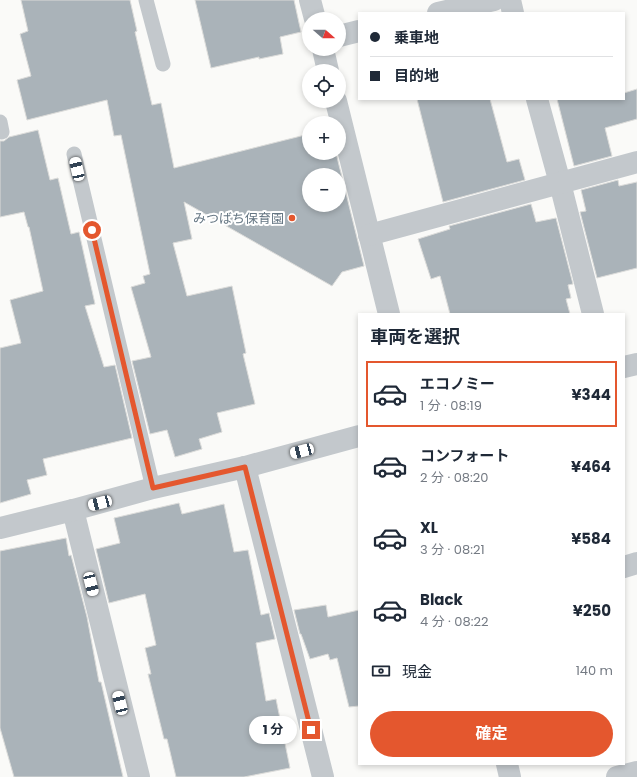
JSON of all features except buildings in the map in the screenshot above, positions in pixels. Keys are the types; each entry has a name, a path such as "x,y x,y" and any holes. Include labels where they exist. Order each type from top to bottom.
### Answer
{"street":[{"path":"310,0 313,12"},
{"path":"442,12 494,0"},
{"path":"510,0 513,12"},
{"path":"346,34 358,31"},
{"path":"537,100 593,313"},
{"path":"338,108 389,313"},
{"path":"369,235 637,162"},
{"path":"625,367 637,364"},
{"path":"0,528 153,488 245,467 358,436"},
{"path":"245,467 323,777"},
{"path":"73,510 138,777"},
{"path":"625,567 637,563"},
{"path":"507,765 510,777"},
{"path":"617,777 637,772"}],"lane":[{"path":"146,0 163,64"},
{"path":"74,154 153,488"}],"place":[{"name":"みつばち保育園","path":"292,218"}],"route":[{"path":"92,230 153,488 245,467 311,730"}]}
